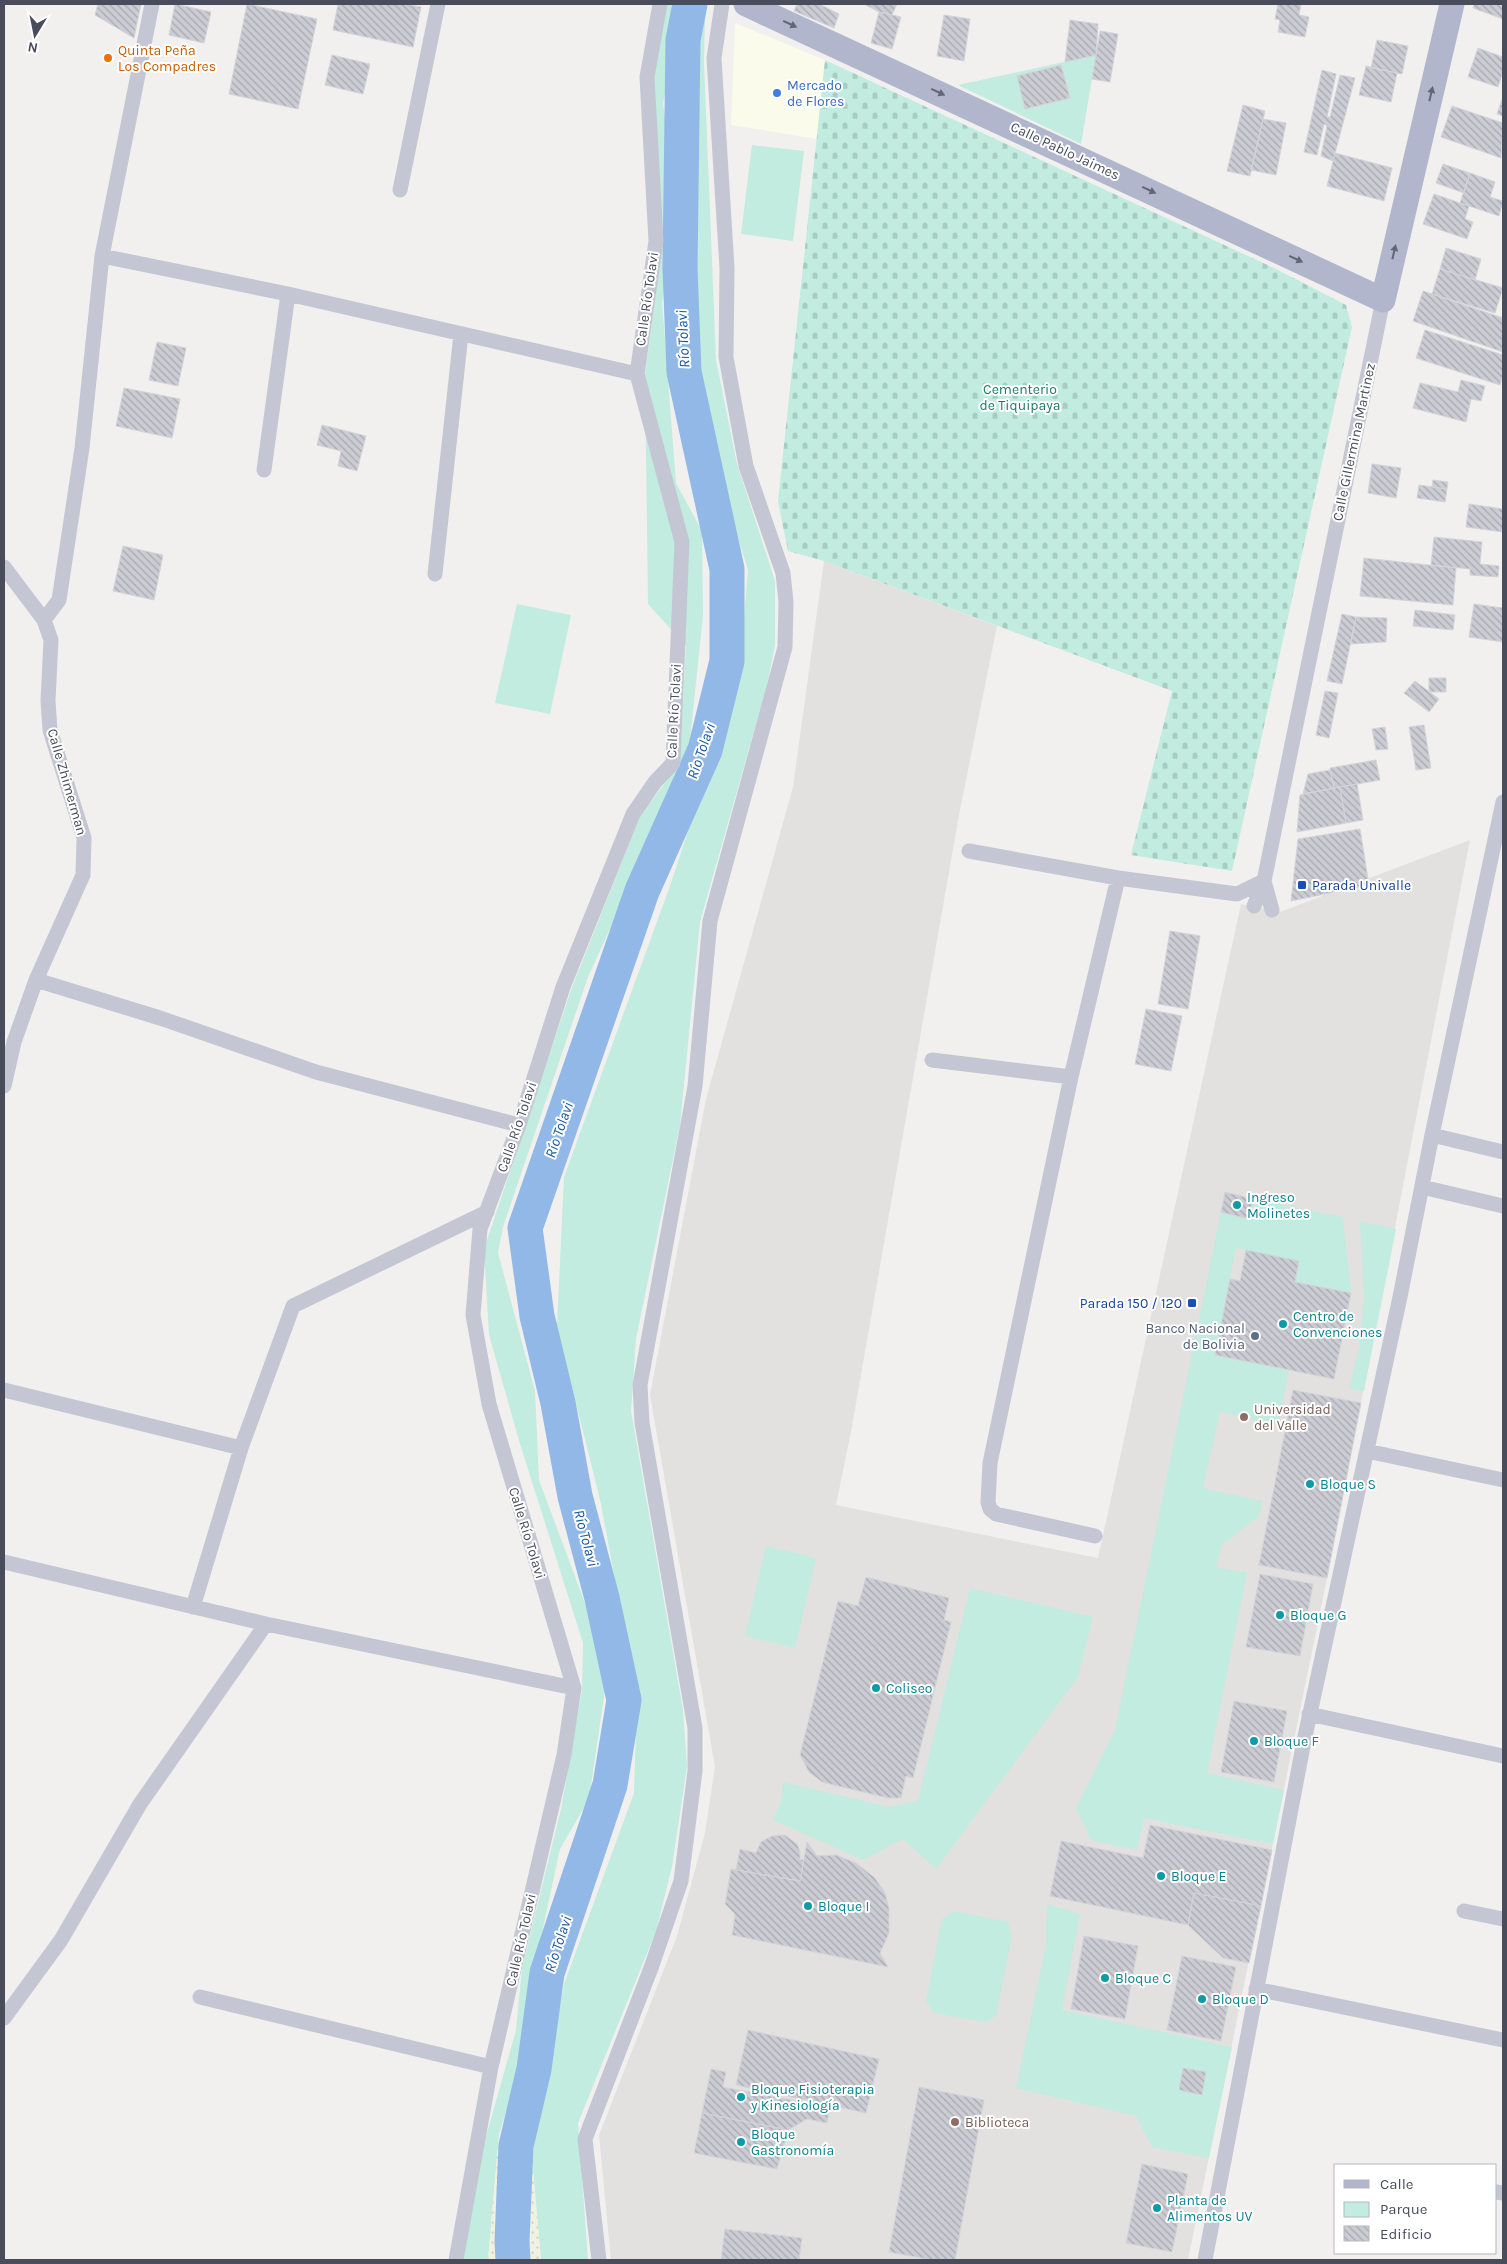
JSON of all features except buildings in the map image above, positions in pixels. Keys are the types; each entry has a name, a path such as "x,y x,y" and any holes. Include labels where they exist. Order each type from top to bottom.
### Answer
{"main road":[{"name":"Calle Pablo Jaimes","path":"746,4 1383,300"},
{"name":"Calle Gillermina Martinez","path":"1383,300 1452,4"}],"street":[{"path":"44,620 59,600 61,591 82,448 102,256 152,4"},
{"path":"400,190 438,4"},
{"name":"Calle Río Tolavi","path":"456,2260 491,2067 564,1755 574,1688 489,1404 473,1315 480,1230 519,1125 563,987 632,814 655,782 674,763 682,542 637,374 656,240 647,77 660,4"},
{"path":"599,2260 585,2139 651,1968 681,1881 695,1771 695,1728 642,1423 640,1385 695,1086 710,921 785,647 786,602 783,573 746,466 726,357 727,268 714,58 722,4"},
{"path":"102,256 288,294 637,374"},
{"path":"264,470 288,294"},
{"name":"Calle Gillermina Martinez","path":"1254,906 1264,881 1383,300"},
{"path":"435,574 461,334"},
{"name":"Calle Zhimerman","path":"4,567 44,620 51,640 48,701 50,730 84,838 83,875 36,980 14,1042 4,1086"},
{"path":"1204,2260 1309,1714 1367,1451 1503,802"},
{"path":"969,851 1118,878 1237,894 1264,881"},
{"path":"1095,1536 996,1514 990,1509 988,1502 990,1464 1009,1366 1071,1077 1118,878"},
{"name":"Calle Gillermina Martinez","path":"1264,881 1272,910"},
{"path":"36,980 160,1018 316,1072 519,1125"},
{"path":"932,1060 1071,1077"},
{"path":"1432,1135 1503,1152"},
{"path":"1422,1187 1503,1206"},
{"path":"193,1607 241,1448 293,1306 487,1212"},
{"path":"4,1390 241,1448"},
{"path":"1367,1451 1503,1480"},
{"path":"4,1562 266,1624 574,1688"},
{"path":"4,2018 61,1940 140,1804 266,1624"},
{"path":"1309,1714 1503,1756"},
{"path":"1464,1911 1503,1920"},
{"path":"1256,1989 1503,2040"},
{"path":"200,1997 491,2067"}],"shaded area":[{"name":"Mercado de Flores","path":"735,23 825,60 817,139 731,125"},
{"name":"Universidad del Valle","path":"824,561 997,626 959,815 851,1432 836,1505 1098,1558 1241,904 1280,912 1470,840 1327,1578 1188,2260 611,2260 599,2135 677,1936 705,1833 715,1767 650,1395 706,1099 793,787"}],"green space":[{"path":"680,4 663,104 674,172 670,259 662,302 676,483 702,531 703,616 688,758 588,977 503,1227 498,1253 535,1391 539,1480 592,1622 606,1683 589,1799 560,1849 533,1974 526,2047 499,2134 488,2260 463,2260 480,2158 516,2030 522,1968 561,1809 582,1690 583,1643 520,1444 489,1335 484,1249 571,990 640,816 680,763 686,646 648,604 645,374 661,254 654,79 667,5"},
{"path":"698,4 705,20 704,63 716,360 737,464 775,581 775,645 767,685 700,922 680,1125 636,1339 631,1411 683,1710 687,1766 672,1867 656,1931 578,2123 588,2260 541,2260 532,2158 564,1984 634,1793 637,1700 601,1504 557,1326 564,1177 670,886 739,677 748,570 715,464 691,372 690,43"},
{"path":"1096,55 1081,144 958,85"},
{"name":"Cementerio de Tiquipaya","path":"825,60 1274,268 1346,305 1352,327 1232,871 1131,855 1172,691 824,561 788,551 778,501"},
{"path":"752,145 804,151 793,241 741,234"},
{"path":"517,604 571,615 550,714 495,703"},
{"path":"1253,1199 1343,1217 1351,1293 1295,1282 1299,1261 1236,1248 1215,1354 1289,1370 1278,1425 1220,1412 1203,1488 1262,1501 1259,1516 1222,1545 1216,1567 1247,1573 1207,1773 1284,1790 1273,1844 1144,1818 1137,1850 1091,1840 1076,1808 1115,1730 1221,1212 1249,1218"},
{"path":"1360,1221 1396,1229 1364,1391 1349,1389 1360,1345 1364,1295"},
{"path":"766,1546 816,1558 795,1648 745,1636"},
{"path":"970,1588 1093,1617 1078,1677 936,1869 903,1839 863,1860 773,1820 781,1801 783,1782 889,1807 918,1801"},
{"path":"1047,1904 1080,1914 1062,2010 1232,2047 1209,2158 1152,2147 1136,2116 1016,2088 1046,1945"},
{"path":"954,1911 1008,1922 1012,1935 996,2015 987,2022 934,2013 926,2001 942,1919"}],"sand":[{"path":"499,2134 532,2158 541,2260 488,2260"}],"waterway":[{"name":"Río Tolavi","path":"513,2260 516,2146 534,2069 547,1973 610,1785 624,1700 602,1598 575,1496 558,1403 537,1316 525,1228 642,891 705,750 727,661 727,569 684,372 680,268 683,40 690,4"}],"place":[{"name":"Quinta Peña Los Compadres","path":"108,58"},
{"name":"Mercado de Flores","path":"777,93"},
{"name":"Parada Univalle","path":"1302,885"},
{"name":"Ingreso Molinetes","path":"1237,1205"},
{"name":"Parada 150 / 120","path":"1192,1303"},
{"name":"Centro de Convenciones","path":"1283,1324"},
{"name":"Banco Nacional de Bolivia","path":"1255,1336"},
{"name":"Universidad del Valle","path":"1244,1417"},
{"name":"Bloque S","path":"1310,1484"},
{"name":"Bloque G","path":"1280,1615"},
{"name":"Coliseo","path":"876,1688"},
{"name":"Bloque F","path":"1254,1741"},
{"name":"Bloque E","path":"1161,1876"},
{"name":"Bloque I","path":"808,1906"},
{"name":"Bloque C","path":"1105,1978"},
{"name":"Bloque D","path":"1202,1999"},
{"name":"Bloque Fisioterapia y Kinesiología","path":"741,2097"},
{"name":"Biblioteca","path":"955,2122"},
{"name":"Bloque Gastronomía","path":"741,2142"},
{"name":"Planta de Alimentos UV","path":"1157,2208"}]}
